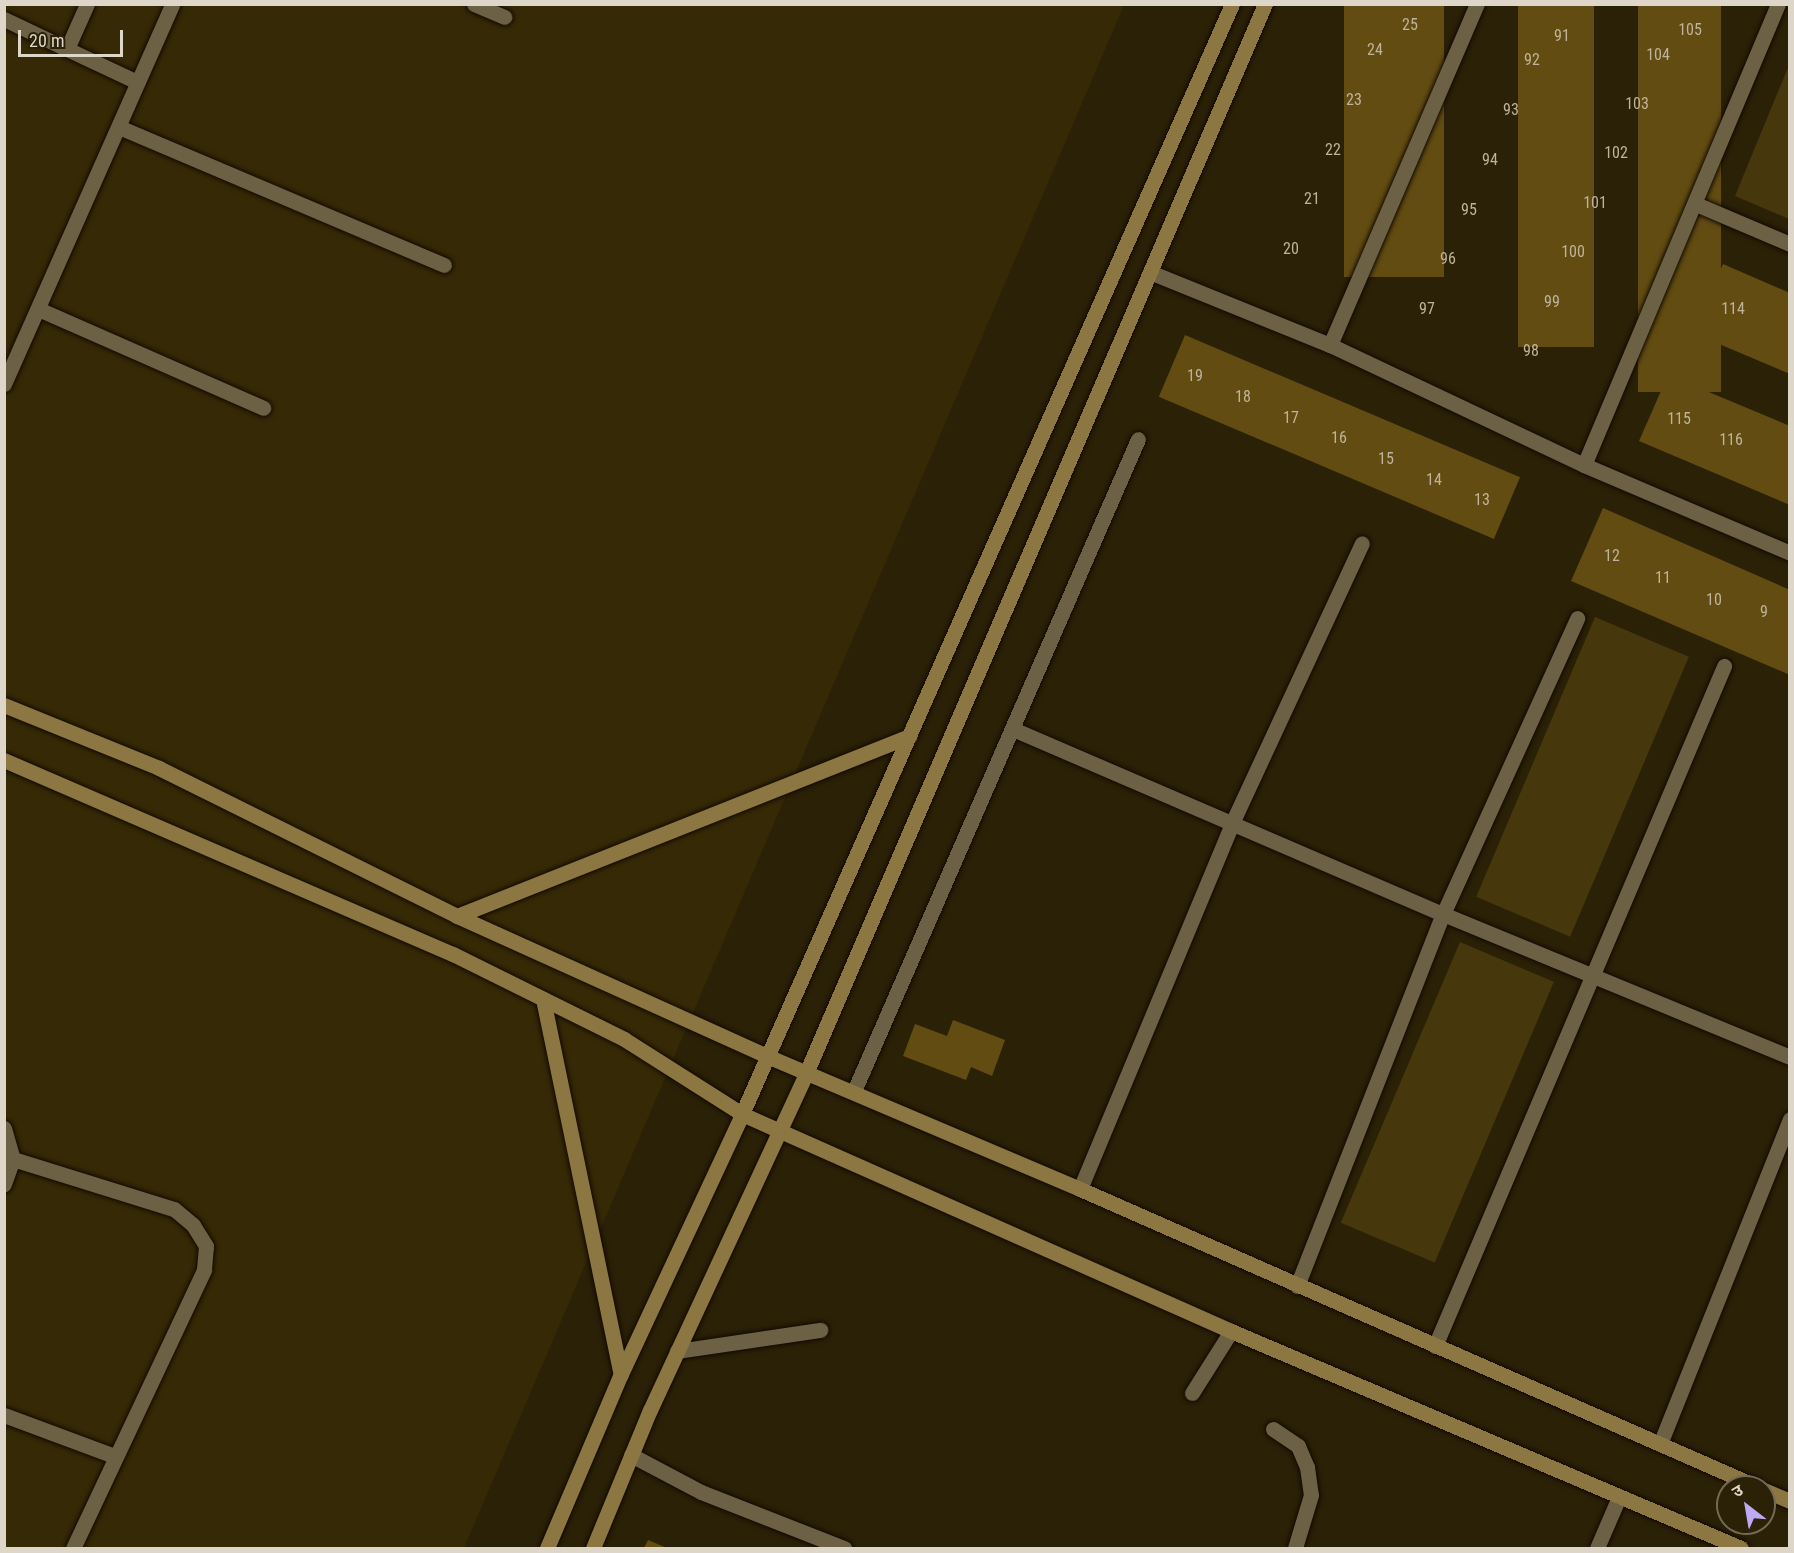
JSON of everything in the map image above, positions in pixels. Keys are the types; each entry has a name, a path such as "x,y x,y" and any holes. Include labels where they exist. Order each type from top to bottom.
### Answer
{"main road":[{"path":"547,1548 621,1374 742,1114 1232,4"},
{"path":"593,1548 677,1351 807,1071 1265,4"},
{"path":"4,705 159,768 457,916 767,1056 807,1071 1080,1189 1731,1475"},
{"path":"457,916 909,736"},
{"path":"4,760 453,954 624,1039 742,1114 1231,1331 1741,1548"},
{"path":"543,999 621,1374"},
{"path":"1776,1495 1790,1501"}],"street":[{"path":"67,49 87,4"},
{"path":"4,384 172,4"},
{"path":"474,4 504,17"},
{"path":"1330,345 1477,4"},
{"path":"1584,465 1696,204 1778,4"},
{"path":"4,19 137,82"},
{"path":"119,127 444,265"},
{"path":"1696,204 1790,244"},
{"path":"1150,272 1330,345 1584,465 1790,553"},
{"path":"38,309 263,408"},
{"path":"854,1091 1138,439"},
{"path":"1080,1189 1233,821 1362,543"},
{"path":"1297,1286 1443,914 1577,618"},
{"path":"1435,1346 1590,975 1724,666"},
{"path":"1013,729 1233,821 1443,914 1790,1056"},
{"path":"1660,1444 1790,1119"},
{"path":"4,1128 13,1159 4,1184"},
{"path":"13,1159 174,1209 193,1225 206,1246 204,1270 114,1456 73,1548"},
{"path":"677,1351 820,1330"},
{"path":"1192,1393 1231,1331"},
{"path":"4,1416 114,1456"},
{"path":"1273,1429 1298,1446 1307,1467 1311,1495 1295,1548"},
{"path":"631,1455 701,1492 844,1548"},
{"path":"1597,1548 1619,1497"}],"shaded area":[{"path":"5,5 1124,5 464,1548 5,1548"},
{"path":"1789,65 1789,219 1735,196"},
{"path":"1595,617 1689,657 1570,937 1476,897"},
{"path":"1460,942 1554,982 1435,1263 1341,1223"}],"building":[{"path":"1344,4 1444,4 1444,277 1344,277"},
{"path":"1518,4 1594,4 1594,347 1518,347"},
{"path":"1638,4 1721,4 1721,392 1638,392"},
{"path":"1723,264 1790,293 1790,374 1693,333"},
{"path":"1185,335 1520,477 1494,539 1159,397"},
{"path":"1668,375 1790,426 1790,505 1639,441"},
{"path":"1603,508 1790,590 1790,675 1571,581"},
{"path":"953,1020 1005,1040 992,1076 971,1067 966,1080 903,1056 915,1024 947,1036"},
{"path":"648,1540 667,1548 644,1548"}]}
